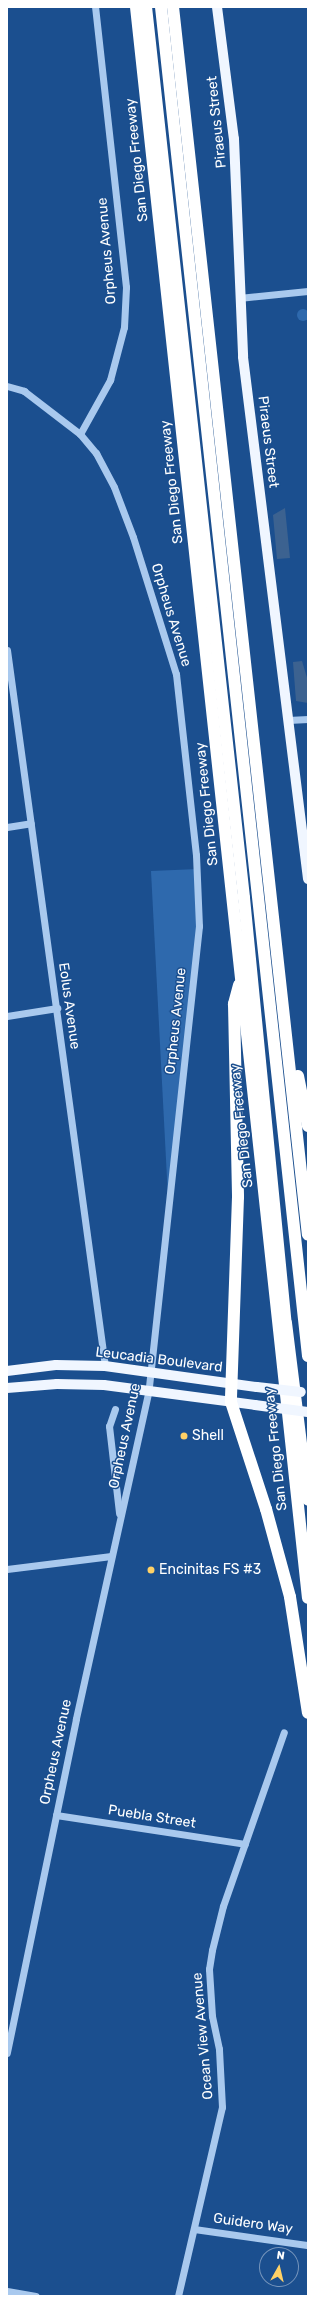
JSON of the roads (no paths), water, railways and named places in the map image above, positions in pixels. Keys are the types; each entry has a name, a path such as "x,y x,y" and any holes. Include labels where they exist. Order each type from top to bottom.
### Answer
{"highway":[{"name":"San Diego Freeway","path":"136,7 308,1598"},
{"path":"146,7 244,898 286,1323 308,1500"},
{"path":"161,7 308,1356"},
{"path":"173,7 308,1235"},
{"path":"241,979 234,1004 238,1197 231,1402 266,1509 290,1597 308,1713"},
{"path":"282,1002 308,1126"}],"main road":[{"name":"Piraeus Street","path":"217,7 234,139 243,358 308,879"},
{"name":"Leucadia Boulevard","path":"7,1371 56,1366 105,1366 152,1371 308,1393"},
{"path":"7,1388 57,1384 149,1390 308,1412"}],"street":[{"name":"Orpheus Avenue","path":"7,2053 111,1556 149,1390 199,926 197,867 176,674 166,637 114,487 96,454 80,434 110,380 121,344 126,287 95,7"},
{"path":"240,298 308,291"},
{"path":"7,386 24,391 80,434"},
{"name":"Eolus Avenue","path":"7,650 105,1366"},
{"path":"288,720 308,719"},
{"path":"7,827 31,823"},
{"path":"7,1016 57,1008"},
{"path":"115,1409 109,1426 120,1519"},
{"path":"7,1569 111,1556"},
{"name":"Ocean View Avenue","path":"178,2296 222,2107 223,2080 212,2016 209,1969 223,1906 284,1732"},
{"name":"Puebla Street","path":"56,1815 245,1844"},
{"name":"Guidero Way","path":"194,2229 307,2245"},
{"path":"7,2291 36,2296"}],"place":[{"name":"Shell","path":"184,1436"},
{"name":"Encinitas FS #3","path":"151,1570"}]}
